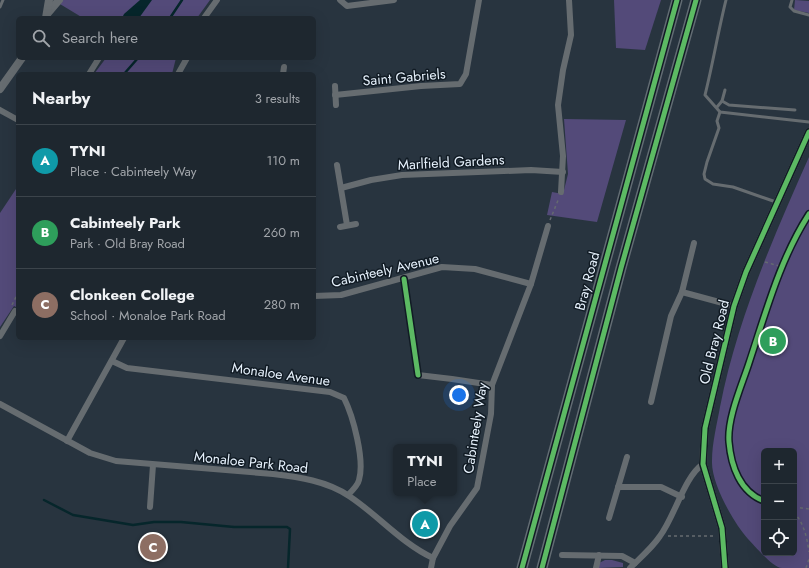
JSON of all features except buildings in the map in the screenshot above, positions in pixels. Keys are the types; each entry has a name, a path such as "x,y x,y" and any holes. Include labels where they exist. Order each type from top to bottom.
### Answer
{"highway":[{"name":"Bray Road","path":"522,568 676,0"},
{"path":"542,568 621,268 696,0"}],"street":[{"path":"47,16 49,0"},
{"path":"47,16 59,0"},
{"path":"205,16 217,0"},
{"path":"340,0 347,6 394,0"},
{"name":"Saint Gabriels","path":"335,96 421,86 460,84 466,74 479,0"},
{"path":"561,192 563,172 558,105 571,35 569,0"},
{"path":"0,89 21,60"},
{"path":"90,72 98,60"},
{"path":"179,72 186,60"},
{"path":"335,86 336,105"},
{"path":"0,110 16,119"},
{"name":"Old Bray Road","path":"725,568 723,536 713,493 704,464 705,428 734,306 750,260 809,132"},
{"path":"337,165 347,225"},
{"name":"Marlfield Gardens","path":"341,188 371,180 402,175 531,170 563,172"},
{"path":"340,227 356,224"},
{"name":"Cabinteely Way","path":"433,558 450,526 477,488 491,414 492,386 531,284 548,226"},
{"path":"651,402 671,316 682,292 694,243"},
{"name":"Cabinteely Avenue","path":"316,296 341,295 442,267 476,269 531,284"},
{"path":"682,292 734,306"},
{"path":"0,336 15,311"},
{"path":"67,441 123,340"},
{"name":"Monaloe Avenue","path":"112,361 127,368 330,392 344,398 350,410 360,462 359,481 348,495"},
{"path":"418,375 492,386"},
{"name":"Monaloe Park Road","path":"0,404 90,453 116,461 299,477 322,483 348,495 417,551 433,558"},
{"path":"609,518 626,457"},
{"path":"630,568 660,536 694,472 704,464"},
{"path":"150,507 153,465"},
{"path":"618,487 661,487 682,497"},
{"path":"562,555 622,556 635,563"},
{"path":"596,568 599,555"},
{"path":"430,568 433,558"}],"lane":[{"path":"0,7 3,0"},
{"path":"726,0 715,44 715,55 704,95 717,107 720,112 717,121 720,128 707,162 704,174 705,179 713,184 733,187 776,202"},
{"path":"792,0 790,7 794,11 809,15"},
{"path":"717,107 722,101 725,90"},
{"path":"722,101 729,105 795,110"},
{"path":"720,112 809,122"}],"path":[{"path":"548,226 561,192"},
{"path":"761,499 749,492 740,482 732,463 728,440 738,393 771,294 794,240 809,214"},
{"path":"766,262 782,267"},
{"path":"15,311 12,304 16,297"},
{"path":"797,508 809,509"},
{"path":"797,517 803,527 809,552"},
{"path":"660,536 723,536"},
{"path":"806,568 809,559"}],"shaded area":[{"path":"140,0 152,0 140,16 123,16"},
{"path":"210,0 198,16 80,16 55,1"},
{"path":"614,0 661,0 645,50 616,48"},
{"path":"795,0 809,1 809,13 794,10"},
{"path":"104,60 176,60 172,72 96,72"},
{"path":"564,119 626,120 597,222 547,215 552,192 563,194 568,174"},
{"path":"809,157 809,568 778,567 764,556 797,556 797,448 761,448 761,553 742,532 730,513 719,491 713,470 712,454 714,440 727,375 746,311 770,249"},
{"path":"16,189 16,307 14,306 0,327 0,213"},
{"path":"605,560 623,563 623,567 598,568 599,563"}],"waterway":[{"path":"171,16 182,0"},
{"path":"126,72 136,60"},
{"path":"44,500 73,515 133,525 154,522 181,522 234,527 287,527 290,529 288,568"}],"cycle path":[{"path":"522,568 677,0"},
{"path":"542,568 621,268 696,0"},
{"path":"725,568 722,528 703,464 705,428 734,306 746,272 809,132"},
{"path":"761,500 749,491 738,477 730,451 730,423 774,286 790,249 809,214"},
{"path":"404,279 418,375"}],"place":[{"name":"Cabinteely Park","path":"773,341"},
{"name":"TYNI","path":"425,524"},
{"name":"Clonkeen College","path":"153,547"}]}
